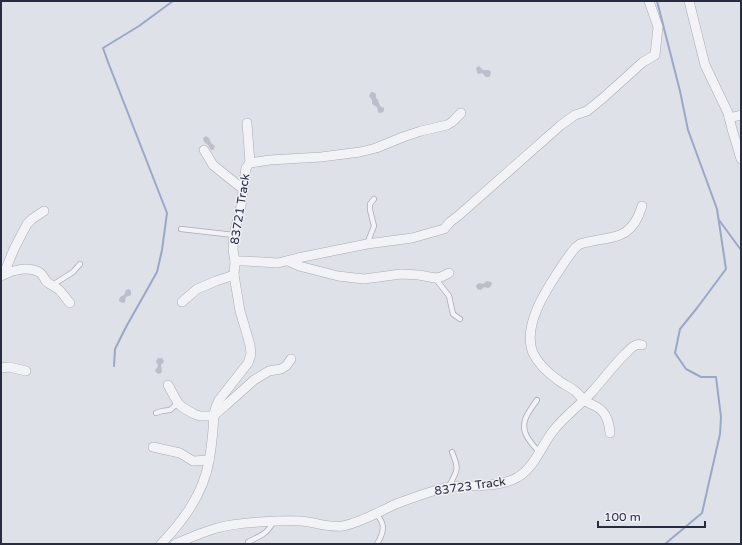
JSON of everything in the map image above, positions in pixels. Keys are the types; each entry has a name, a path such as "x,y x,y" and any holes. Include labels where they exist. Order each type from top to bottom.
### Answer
{"street":[{"path":"235,262 245,261 278,264 298,258 367,244 412,238 444,229 450,222 561,125 575,115 587,111 643,62 655,55 658,27 649,1"},
{"path":"689,1 705,65 728,113 741,159"},
{"name":"83721 Track","path":"160,544 180,522 199,493 206,476 209,460 214,429 215,407 248,363 251,354 249,340 240,311 234,275 235,262 233,250 234,235 241,206 246,168 250,163 270,160 321,158 376,148 421,131 447,125 461,113"},
{"path":"729,118 741,115"},
{"path":"247,123 250,163"},
{"path":"204,150 213,165 243,188"},
{"path":"610,434 608,419 601,410 584,400 575,391 558,380 539,362 533,353 530,334 537,308 559,270 576,247 580,244 616,237 625,233 634,224 642,206"},
{"path":"2,276 27,224 44,211"},
{"path":"288,261 299,266 338,276 364,278 401,274 420,275 435,278 449,273"},
{"path":"2,276 21,269 34,270 41,273 46,281 51,286 58,289 70,303"},
{"path":"182,302 197,289 234,275"},
{"name":"83723 Track","path":"175,544 202,533 225,526 274,521 301,521 343,526 357,522 424,493 448,488 482,486 512,480 528,468 554,430 584,400 632,347 642,345"},
{"path":"168,385 178,403 188,411 200,416 214,416 254,380 269,371 281,369 286,366 291,359"},
{"path":"1,368 26,371"},
{"path":"153,447 180,453 193,461 209,460"}],"lane":[{"path":"367,244 374,226 370,210 370,204 374,199"},
{"path":"181,229 234,235"},
{"path":"51,286 73,272 80,264"},
{"path":"435,278 449,296 453,314 460,319"},
{"path":"537,400 525,420 525,425 527,437 539,452"},
{"path":"156,413 170,410 178,403"},
{"path":"448,488 456,474 457,468 452,452"},
{"path":"376,514 382,520 384,526 377,544"},
{"path":"248,542 268,530 274,521"}],"building":[{"path":"479,66 483,70 489,70 491,72 489,77 486,77 482,73 477,73 476,68"},
{"path":"371,92 376,94 376,98 380,106 384,108 383,112 378,112 377,107 372,104 372,100 369,96"},
{"path":"206,136 215,146 213,150 211,150 204,142 203,138"},
{"path":"487,281 491,282 492,284 490,287 484,287 481,290 477,289 477,284 483,284"},
{"path":"129,289 131,291 131,295 126,297 125,302 120,302 120,297 124,295 126,290"},
{"path":"158,358 162,358 164,361 161,365 162,371 159,374 155,371 158,366 156,361"}],"waterway":[{"path":"114,366 115,349 157,272 162,250 167,213 103,48 139,26 173,1"},
{"path":"657,1 680,91 688,130 717,209 726,269 680,329 675,353 686,369 701,377 716,377 721,417 720,434 702,513 665,544"},
{"path":"719,220 741,250"}]}
